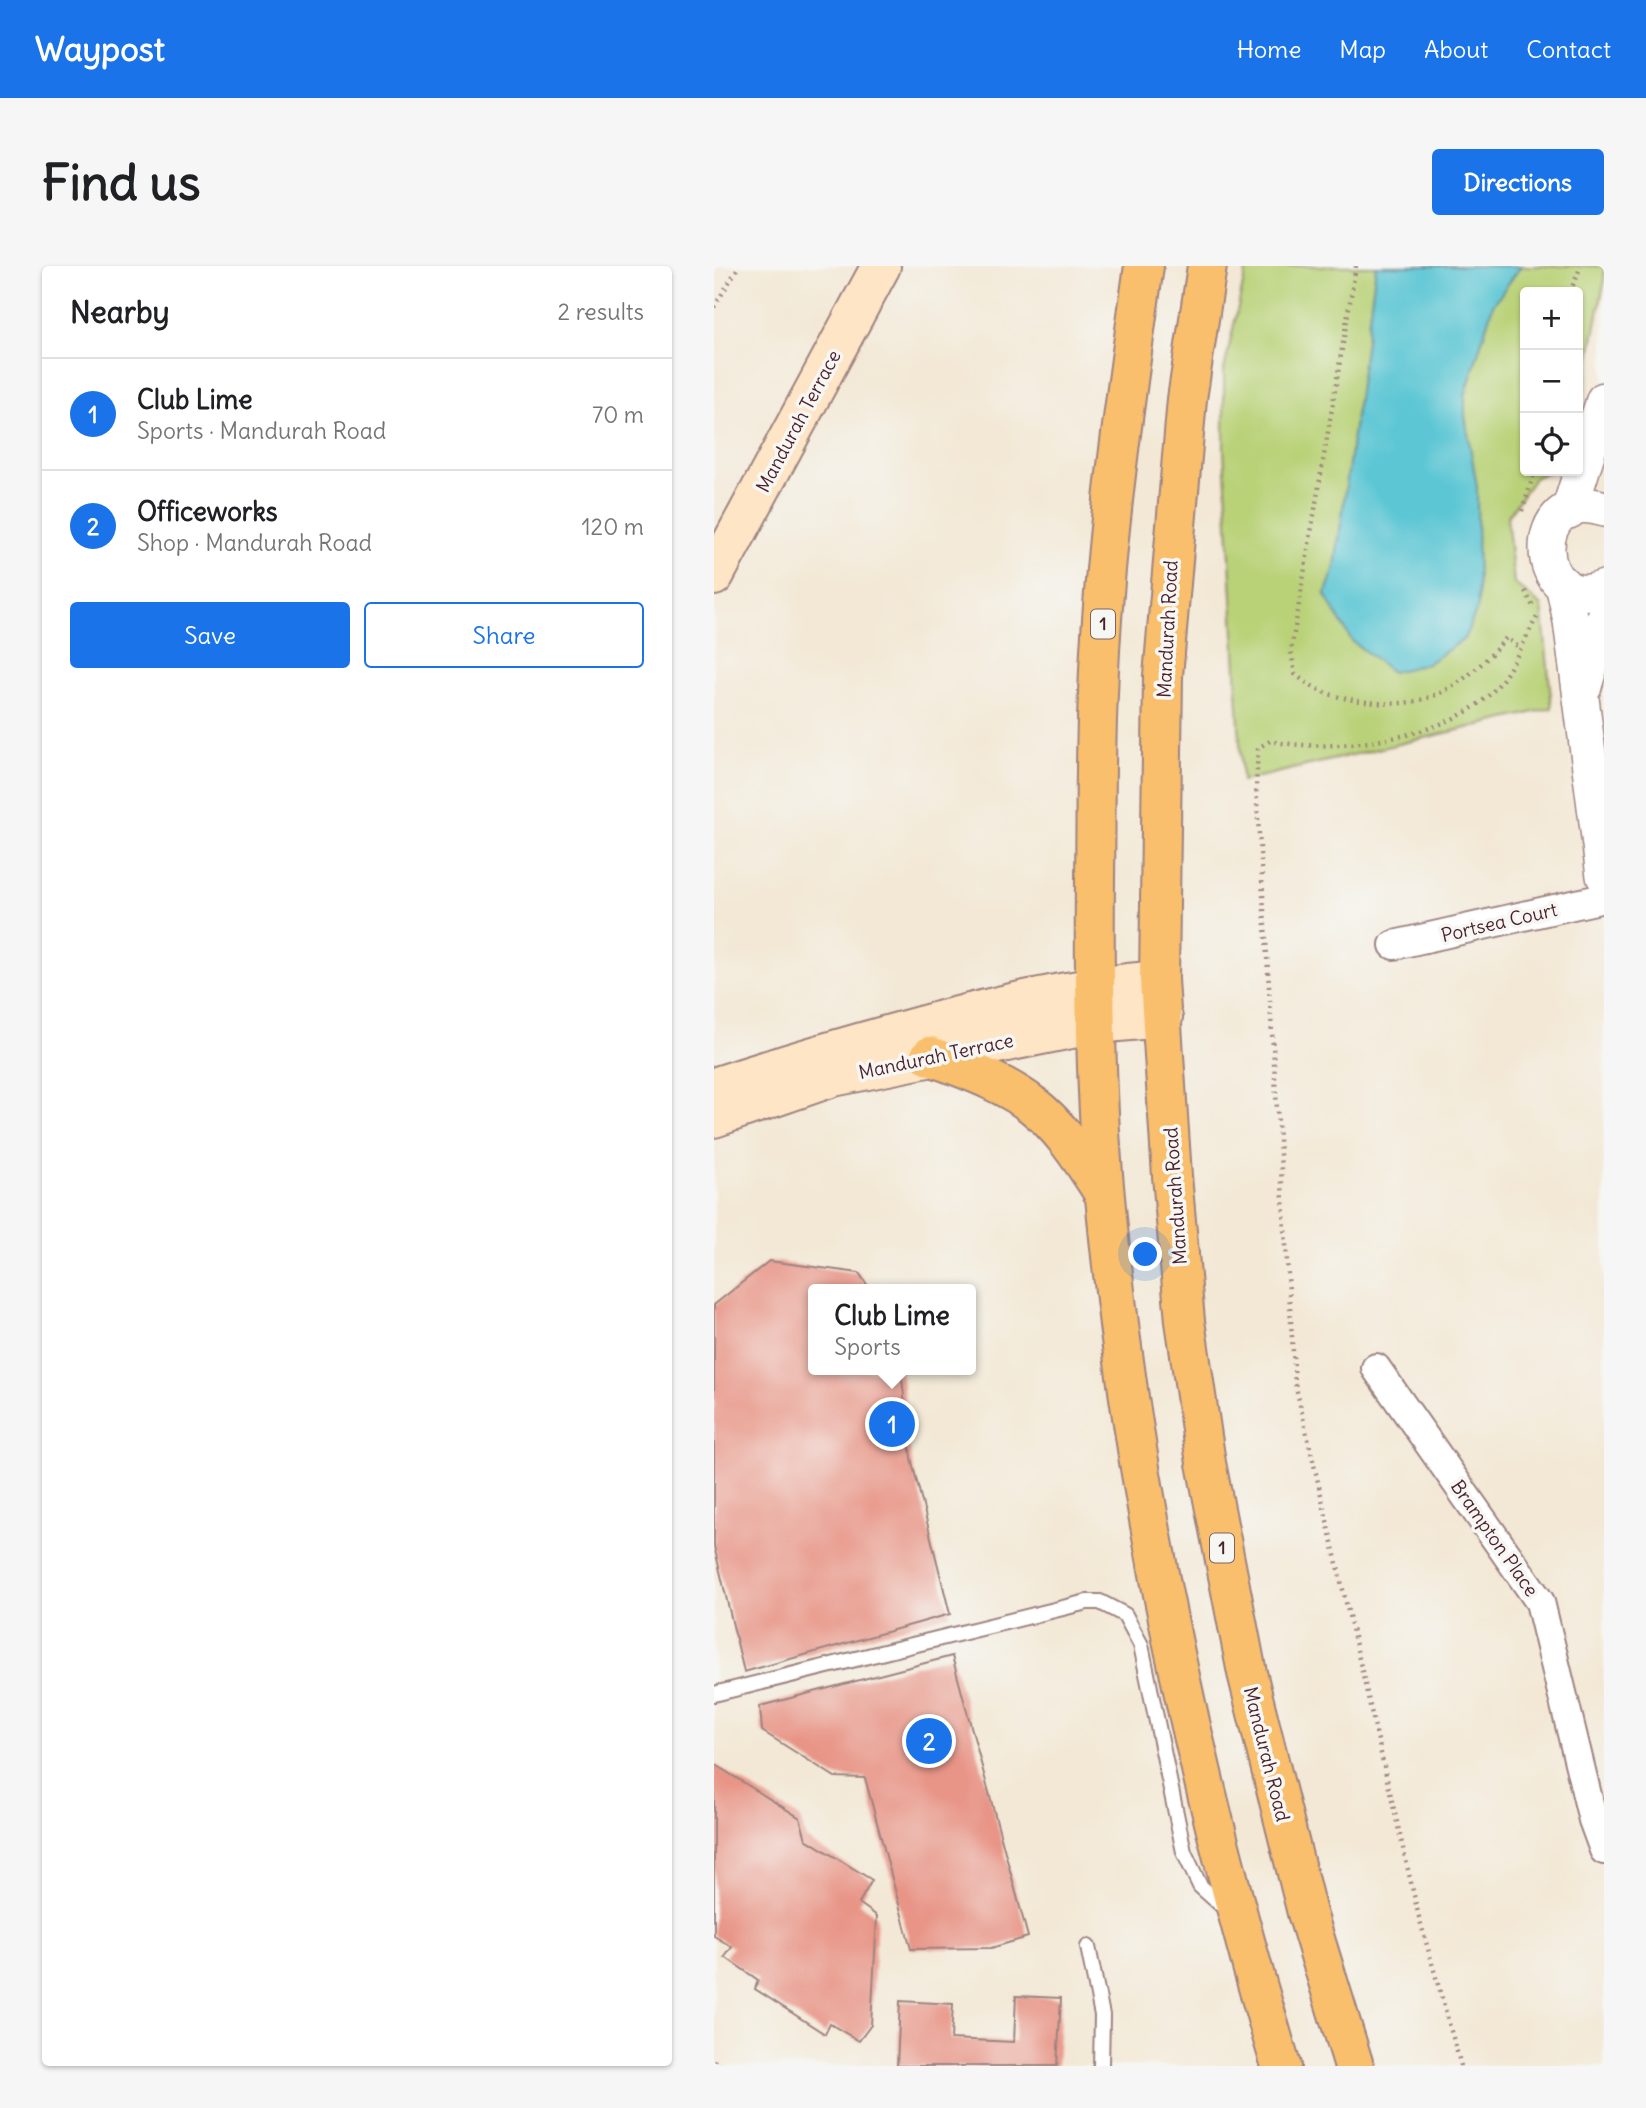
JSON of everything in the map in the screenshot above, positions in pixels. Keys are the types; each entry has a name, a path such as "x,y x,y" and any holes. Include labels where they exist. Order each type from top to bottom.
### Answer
{"highway":[{"name":"1","path":"1144,266 1122,422 1098,692 1094,985 1105,1196 1137,1449 1177,1669 1236,1917 1281,2066"},
{"name":"Mandurah Road","path":"1207,266 1186,399 1163,676 1159,980 1185,1321 1206,1463 1247,1673 1307,1913 1354,2066"},
{"path":"930,1056 992,1078 1040,1109 1072,1145 1105,1196"}],"main road":[{"name":"Mandurah Terrace","path":"714,576 881,266"},
{"name":"Mandurah Terrace","path":"714,1087 800,1058 995,1005 1094,985 1159,980"},
{"name":"Mandurah Terrace","path":"714,1118 833,1077 1096,1024 1163,1018"}],"street":[{"path":"1569,511 1604,400"},
{"path":"1590,448 1604,491"},
{"path":"1604,509 1590,506 1569,511 1555,522 1545,546 1547,563 1563,584 1581,696 1604,876"},
{"path":"1563,584 1586,592 1604,588"},
{"path":"1581,696 1604,619"},
{"name":"Portsea Court","path":"1394,945 1604,898"},
{"name":"Brampton Place","path":"1376,1368 1540,1602 1593,1820 1604,1850"}],"lane":[{"path":"714,1694 1010,1620 1087,1602 1100,1602 1125,1615 1141,1646 1184,1852 1200,1886 1236,1917"},
{"path":"1088,1947 1101,2015 1101,2066"}],"path":[{"path":"714,307 739,266"},
{"path":"1356,266 1291,651 1295,674 1310,686 1333,696 1388,705 1433,698 1483,664 1506,638 1520,648"},
{"path":"1572,287 1581,266"},
{"path":"1461,2066 1419,1917 1295,1383 1256,788 1258,748 1270,741 1294,746 1352,743 1397,735 1464,716 1494,690 1538,614"},
{"path":"714,2061 721,2066"}],"green space":[{"path":"1247,266 1604,266 1604,284 1583,391 1583,287 1520,287 1520,476 1538,476 1507,517 1514,583 1542,606 1552,708 1242,781 1224,451 1224,370"}],"water":[{"path":"1376,266 1521,266 1493,305 1465,396 1465,416 1477,487 1478,607 1464,639 1427,664 1392,672 1352,641 1325,595 1335,567"}],"building":[{"path":"769,1261 859,1273 867,1284 808,1284 808,1375 902,1375 911,1458 950,1614 744,1672 714,1546 714,1305"},
{"path":"952,1656 1028,1937 991,1948 911,1949 865,1778 835,1777 762,1731 760,1706"},
{"path":"714,1764 800,1818 806,1839 872,1880 859,1903 877,1916 871,2025 859,2041 830,2024 825,2034 755,1989 758,1980 725,1957 732,1947 714,1936"},
{"path":"1016,1996 1061,1998 1057,2066 897,2066 900,2001 953,2004 951,2039 1014,2042"}],"place":[{"name":"Club Lime","path":"892,1424"},
{"name":"Officeworks","path":"929,1741"}]}
